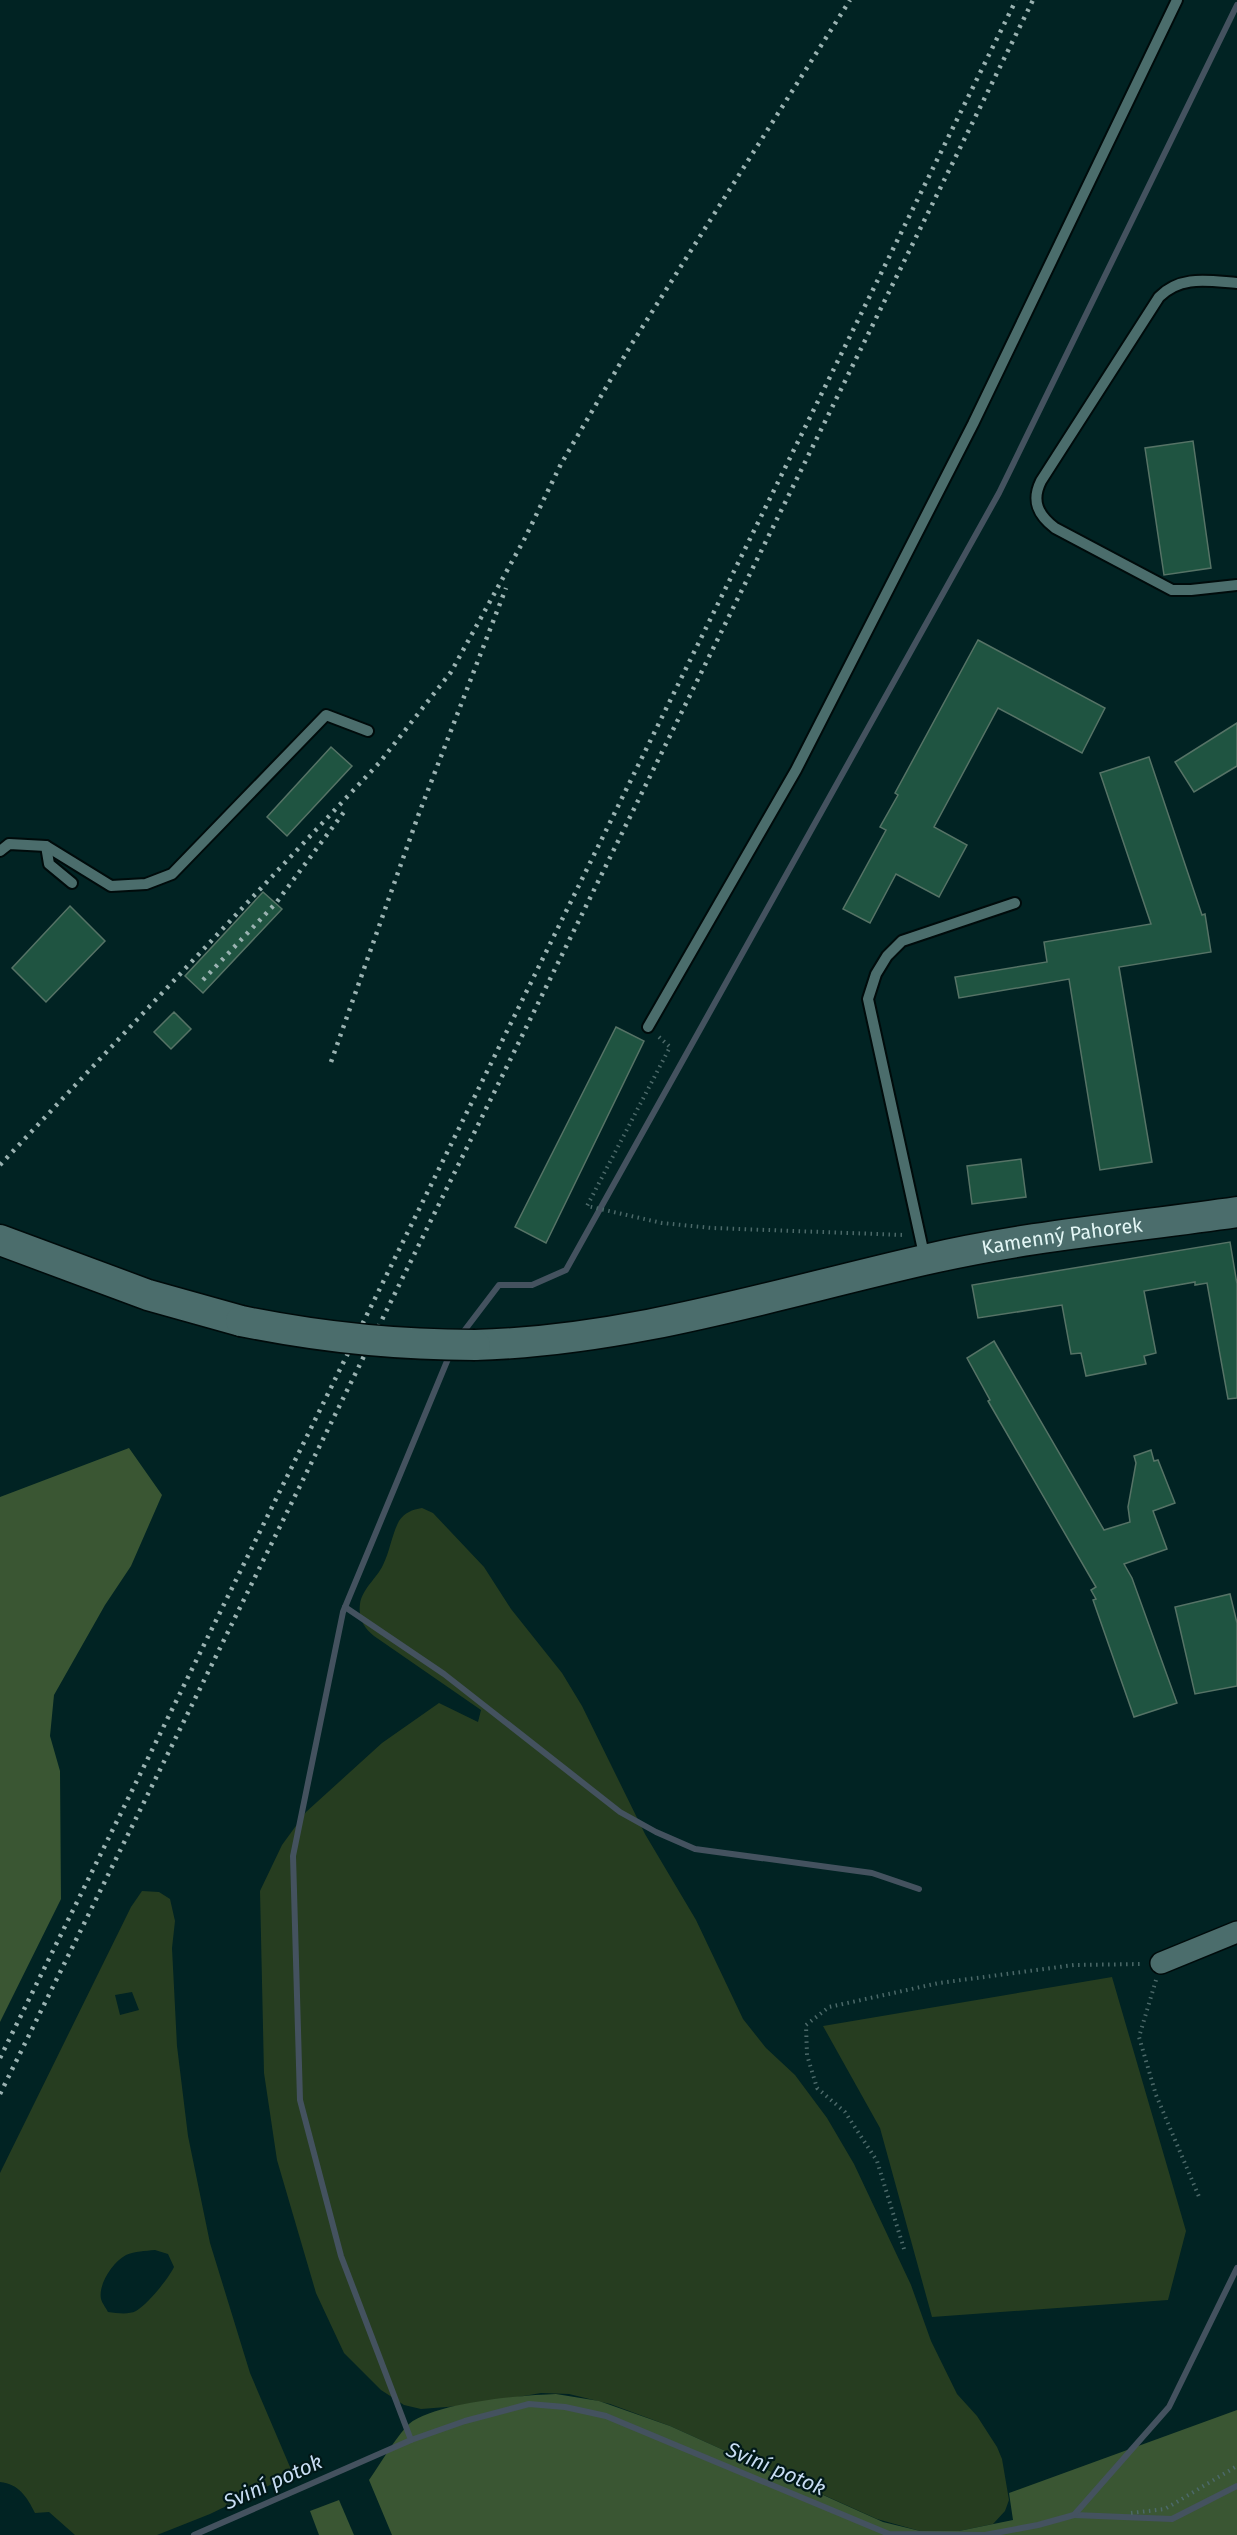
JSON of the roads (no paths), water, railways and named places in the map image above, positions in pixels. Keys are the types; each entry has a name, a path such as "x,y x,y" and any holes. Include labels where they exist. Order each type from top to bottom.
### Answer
{"street":[{"name":"Kamenný Pahorek","path":"0,1240 148,1295 241,1321 333,1337 394,1344 476,1346 547,1342 662,1323 888,1269 922,1247 1040,1239 1237,1212"},
{"path":"1161,1964 1237,1932"}],"lane":[{"path":"648,1027 796,770 973,424 1177,0"},
{"path":"1237,282 1184,281 1175,284 1159,297 1041,481 1035,497 1040,514 1055,528 1172,590 1237,585"},
{"path":"0,851 9,844 46,846 111,886 146,884 172,874 326,715 368,731"},
{"path":"46,846 49,864 72,883"},
{"path":"922,1247 868,999 876,974 887,956 902,940 1015,903"}],"waterway":[{"path":"461,1335 499,1285 532,1285 566,1270 999,493 1237,5"},
{"path":"411,2440 341,2256 300,2100 293,1856 343,1612 450,1354"},
{"path":"345,1607 444,1674 620,1812 656,1832 695,1849 872,1873 919,1889"},
{"name":"Sviní potok","path":"194,2535 411,2440 465,2421 529,2404 565,2407 606,2416 889,2534 985,2535 1038,2525 1074,2515 1169,2407 1237,2268"},
{"path":"1074,2515 1172,2519 1237,2486"}],"railway":[{"path":"0,1165 380,762 451,672 525,538 561,464 631,345 850,0"},
{"path":"0,2058 1016,0"},
{"path":"0,2094 1033,0"},
{"path":"331,1062 418,816 506,588"},
{"path":"203,980 276,903 347,808"}]}
